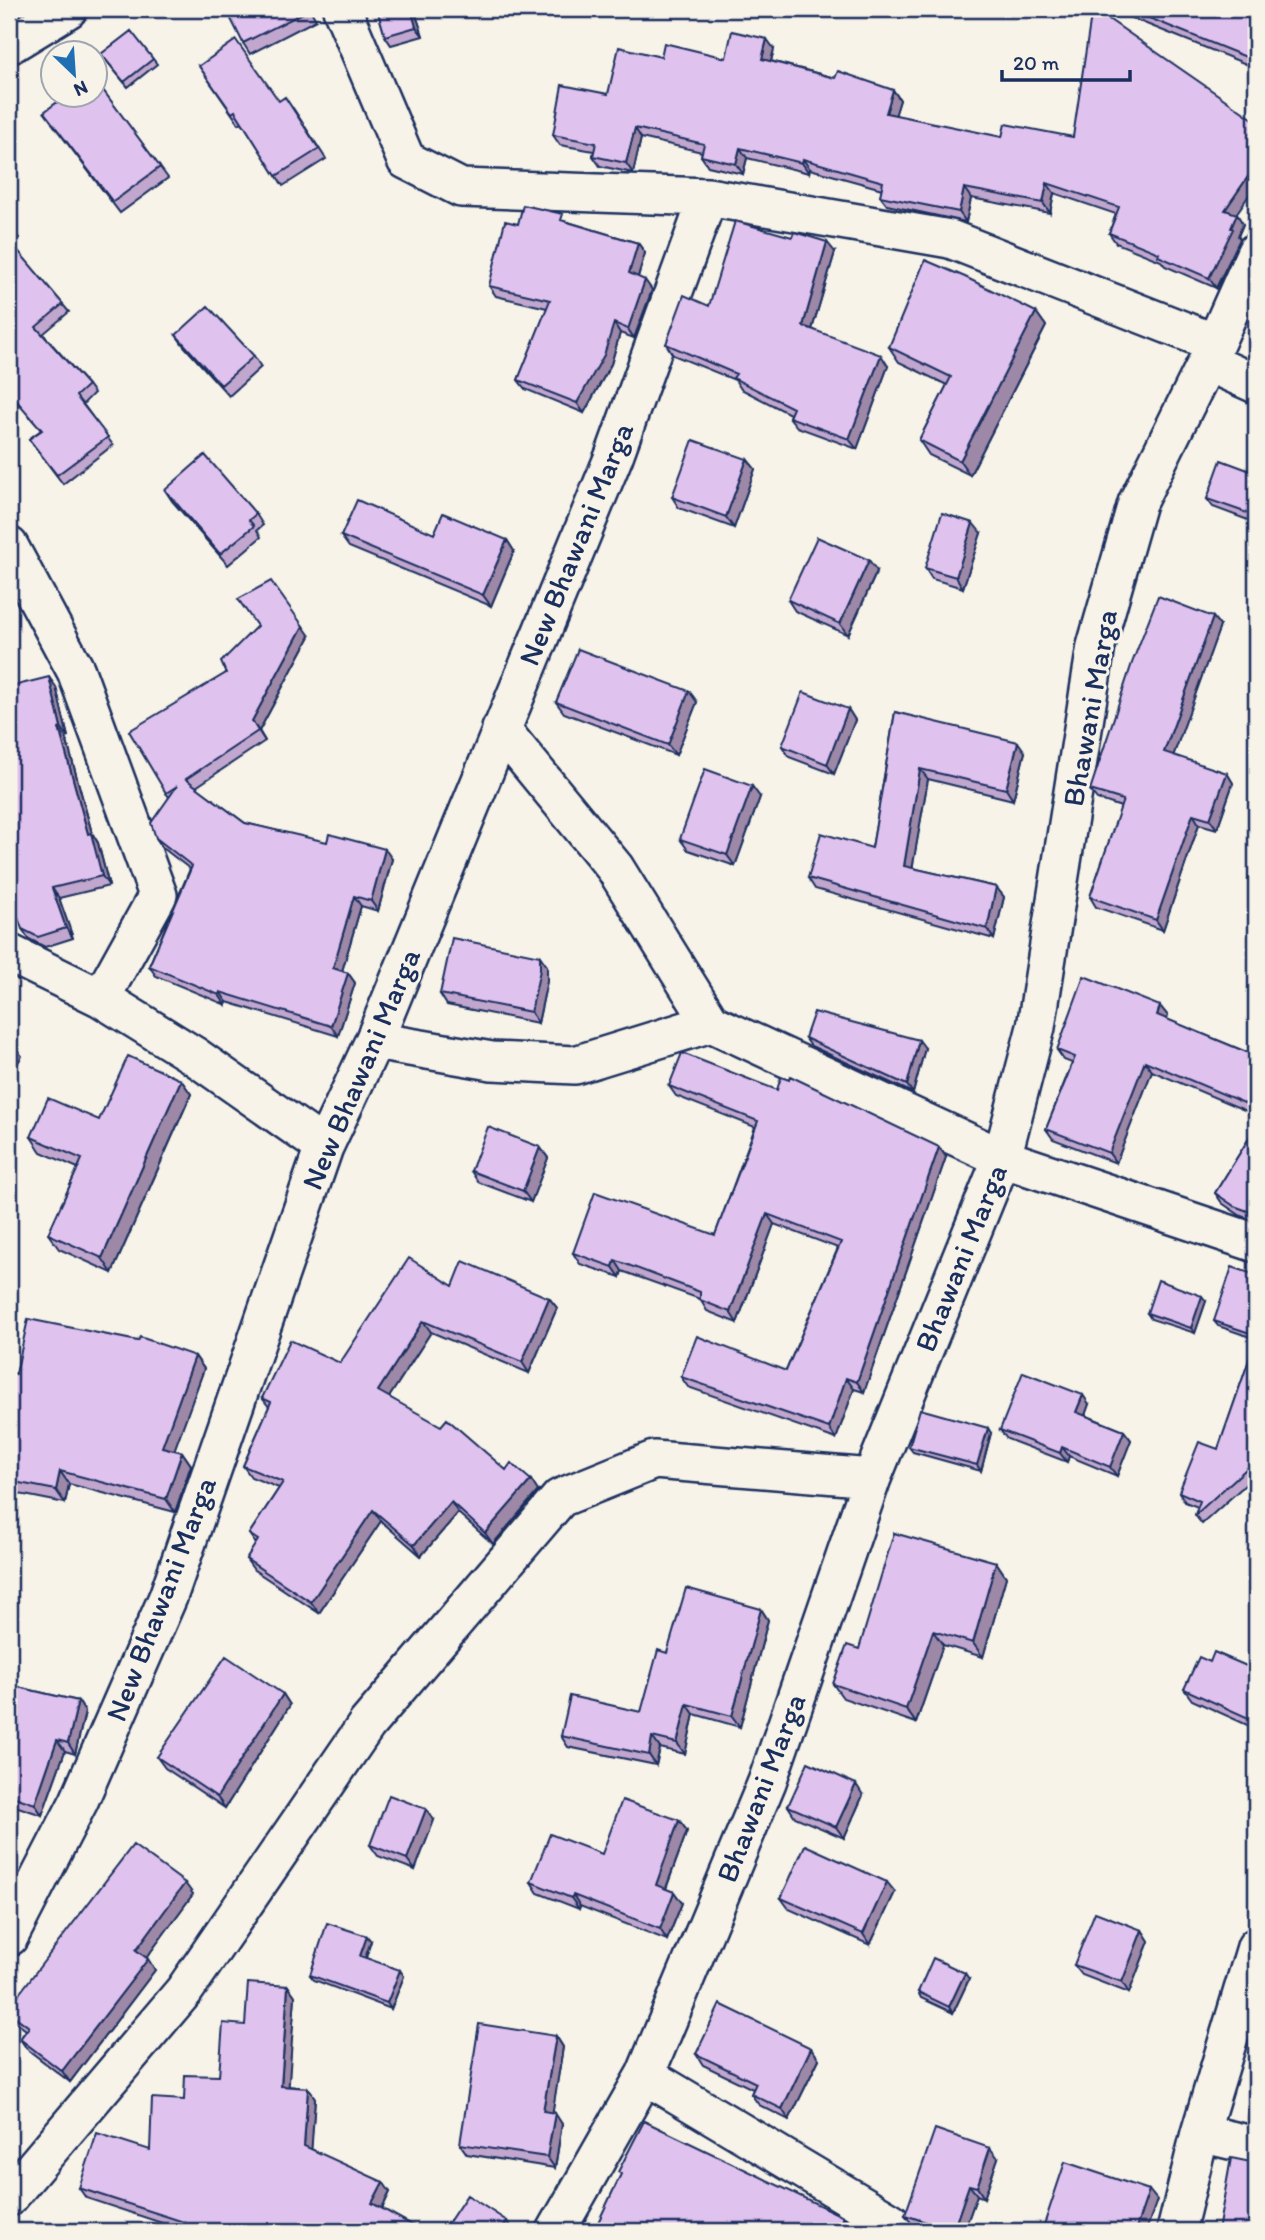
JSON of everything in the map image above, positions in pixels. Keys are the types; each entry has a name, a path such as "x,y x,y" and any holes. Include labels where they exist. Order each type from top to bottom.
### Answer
{"street":[{"path":"9,45 68,9"},
{"path":"342,9 406,160 461,188 708,197 950,239 1211,353 1256,384"},
{"name":"New Bhawani Marga","path":"9,1937 79,1801 168,1597 324,1147 374,1041 614,456 708,197"},
{"name":"Bhawani Marga","path":"556,2231 645,2076 767,1782 872,1478 1002,1158 1036,1027 1096,646 1137,503 1211,353 1256,252"},
{"path":"9,546 76,671 158,895 101,998"},
{"path":"501,729 615,868 710,1023 1002,1158 1256,1243"},
{"path":"9,953 101,998 193,1055 324,1147"},
{"path":"374,1041 492,1061 575,1065 710,1023"},
{"path":"9,2197 184,1991 367,1724 560,1498 654,1460 872,1478"},
{"path":"1176,2231 1199,2133 1256,1947"},
{"path":"645,2076 891,2221"},
{"path":"1199,2133 1256,2146"}],"building":[{"path":"226,9 308,9 309,10 243,43"},
{"path":"377,9 411,9 416,27 385,36"},
{"path":"1092,9 1256,121 1256,165 1225,210 1237,214 1231,228 1233,229 1209,278 1158,256 1159,253 1109,233 1119,207 1047,183 1043,203 964,188 959,212 880,196 883,182 803,159 802,163 740,148 736,164 701,156 704,144 635,128 626,163 593,156 596,143 553,135 562,85 608,94 619,47 661,57 664,43 726,58 732,31 767,39 762,59 835,78 838,71 893,90 886,113 1002,137 1005,124 1073,137"},
{"path":"1127,9 1256,9 1256,61"},
{"path":"131,31 153,59 124,82 108,63 108,49"},
{"path":"236,40 279,101 285,97 319,149 276,176 235,111 232,113 199,66"},
{"path":"108,97 160,167 113,202 44,112 49,108 108,108"},
{"path":"523,205 563,214 561,220 638,243 629,273 645,280 628,329 614,323 604,355 577,403 518,380 550,300 489,286 505,221 518,224"},
{"path":"735,221 792,237 794,232 827,242 803,326 881,355 849,439 789,417 793,408 733,378 736,374 666,344 684,295 709,306"},
{"path":"9,240 63,304 36,327 88,385 76,396 108,437 57,475 29,439 42,430 9,392"},
{"path":"925,260 1036,312 960,461 919,440 951,377 889,347"},
{"path":"208,306 254,356 221,385 176,335"},
{"path":"693,440 747,459 726,517 672,497"},
{"path":"205,455 256,514 249,520 254,526 220,554 165,490"},
{"path":"1221,460 1256,473 1256,516 1207,499"},
{"path":"357,500 434,534 443,513 507,540 483,595 341,536"},
{"path":"942,513 973,523 956,577 925,568"},
{"path":"817,537 869,560 840,624 788,600"},
{"path":"271,581 303,626 252,721 258,731 186,779 245,823 327,842 329,834 385,849 371,901 354,896 333,968 348,973 331,1026 220,992 219,995 149,966 192,866 156,838 151,823 177,786 166,793 129,731 226,673 221,662 257,626 238,599"},
{"path":"1158,596 1213,617 1164,752 1227,773 1210,819 1193,814 1156,920 1090,897 1123,800 1090,790 1132,663"},
{"path":"578,649 689,691 668,745 556,702"},
{"path":"49,677 61,727 59,728 102,876 52,888 66,928 38,937 22,929 9,892 9,687"},
{"path":"803,692 848,709 827,764 782,746"},
{"path":"895,712 1018,742 1006,789 920,769 904,866 996,887 987,929 808,878 821,833 872,848"},
{"path":"705,769 752,786 727,855 680,839"},
{"path":"452,938 540,956 540,970 531,1012 440,994"},
{"path":"1084,976 1160,1006 1157,1015 1256,1056 1256,1108 1145,1061 1109,1153 1046,1129 1075,1057 1057,1050"},
{"path":"814,1012 919,1040 907,1085 805,1038"},
{"path":"9,1043 15,1047 9,1057"},
{"path":"682,1053 777,1090 781,1077 789,1080 790,1076 939,1147 857,1382 846,1378 829,1428 681,1377 697,1336 786,1371 841,1242 767,1214 730,1312 700,1300 700,1292 615,1260 613,1267 573,1253 595,1192 715,1235 758,1121 669,1086"},
{"path":"128,1056 181,1080 102,1258 48,1234 82,1159 31,1137 48,1098 99,1120"},
{"path":"488,1127 540,1147 523,1191 471,1171"},
{"path":"1256,1127 1256,1214 1234,1206 1215,1193"},
{"path":"409,1258 453,1286 463,1261 549,1298 522,1362 423,1321 378,1391 441,1426 447,1419 506,1470 511,1463 531,1480 485,1533 451,1502 414,1545 373,1510 311,1602 246,1559 258,1540 249,1534 283,1482 243,1466 271,1402 262,1398 290,1340 340,1363"},
{"path":"1232,1267 1256,1275 1256,1335 1214,1321"},
{"path":"1158,1280 1202,1296 1191,1328 1147,1313"},
{"path":"28,1319 138,1341 140,1337 195,1356 162,1447 182,1452 166,1499 60,1471 56,1490 9,1481 9,1372 16,1374"},
{"path":"1256,1340 1256,1460 1195,1515 1200,1501 1179,1492 1199,1442 1218,1449"},
{"path":"1023,1372 1083,1395 1076,1412 1124,1431 1110,1467 1062,1447 1060,1453 1000,1430"},
{"path":"920,1409 988,1428 977,1465 909,1447"},
{"path":"894,1533 996,1562 973,1643 933,1631 906,1709 833,1684 847,1645 859,1649"},
{"path":"686,1588 761,1609 732,1716 687,1704 677,1743 652,1737 649,1755 561,1736 570,1696 641,1712 658,1650 667,1653"},
{"path":"1214,1652 1256,1670 1255,1721 1184,1689 1199,1657 1210,1662"},
{"path":"226,1656 283,1694 217,1797 157,1757"},
{"path":"9,1685 78,1701 68,1743 57,1740 35,1804 9,1795"},
{"path":"808,1762 856,1784 836,1827 788,1806"},
{"path":"389,1795 426,1809 407,1859 370,1845"},
{"path":"622,1800 679,1820 656,1885 674,1892 660,1929 573,1895 571,1898 531,1882 550,1834 602,1854"},
{"path":"133,1845 185,1883 136,1950 148,1959 62,2071 20,2039 29,2027 9,2012 9,2007"},
{"path":"805,1845 887,1882 863,1934 781,1898"},
{"path":"1095,1912 1142,1930 1122,1982 1074,1965"},
{"path":"327,1923 367,1936 360,1956 400,1970 387,2003 310,1975"},
{"path":"933,1958 965,1973 949,2007 918,1992"},
{"path":"248,1983 288,1986 281,2086 308,2088 304,2146 383,2182 372,2203 423,2231 178,2231 184,2222 79,2188 97,2133 150,2150 152,2098 184,2100 185,2075 219,2076 223,2023 245,2025"},
{"path":"720,2004 811,2048 782,2109 751,2094 756,2083 696,2054"},
{"path":"479,2024 556,2036 543,2111 555,2113 547,2157 460,2144"},
{"path":"644,2121 844,2217 837,2231 594,2231 621,2174 618,2172"},
{"path":"935,2129 990,2148 977,2187 969,2185 953,2231 905,2215"},
{"path":"1231,2158 1256,2163 1256,2231 1218,2231"},
{"path":"1065,2162 1149,2190 1135,2231 1042,2231"},
{"path":"467,2195 507,2221 500,2231 443,2231"}]}
